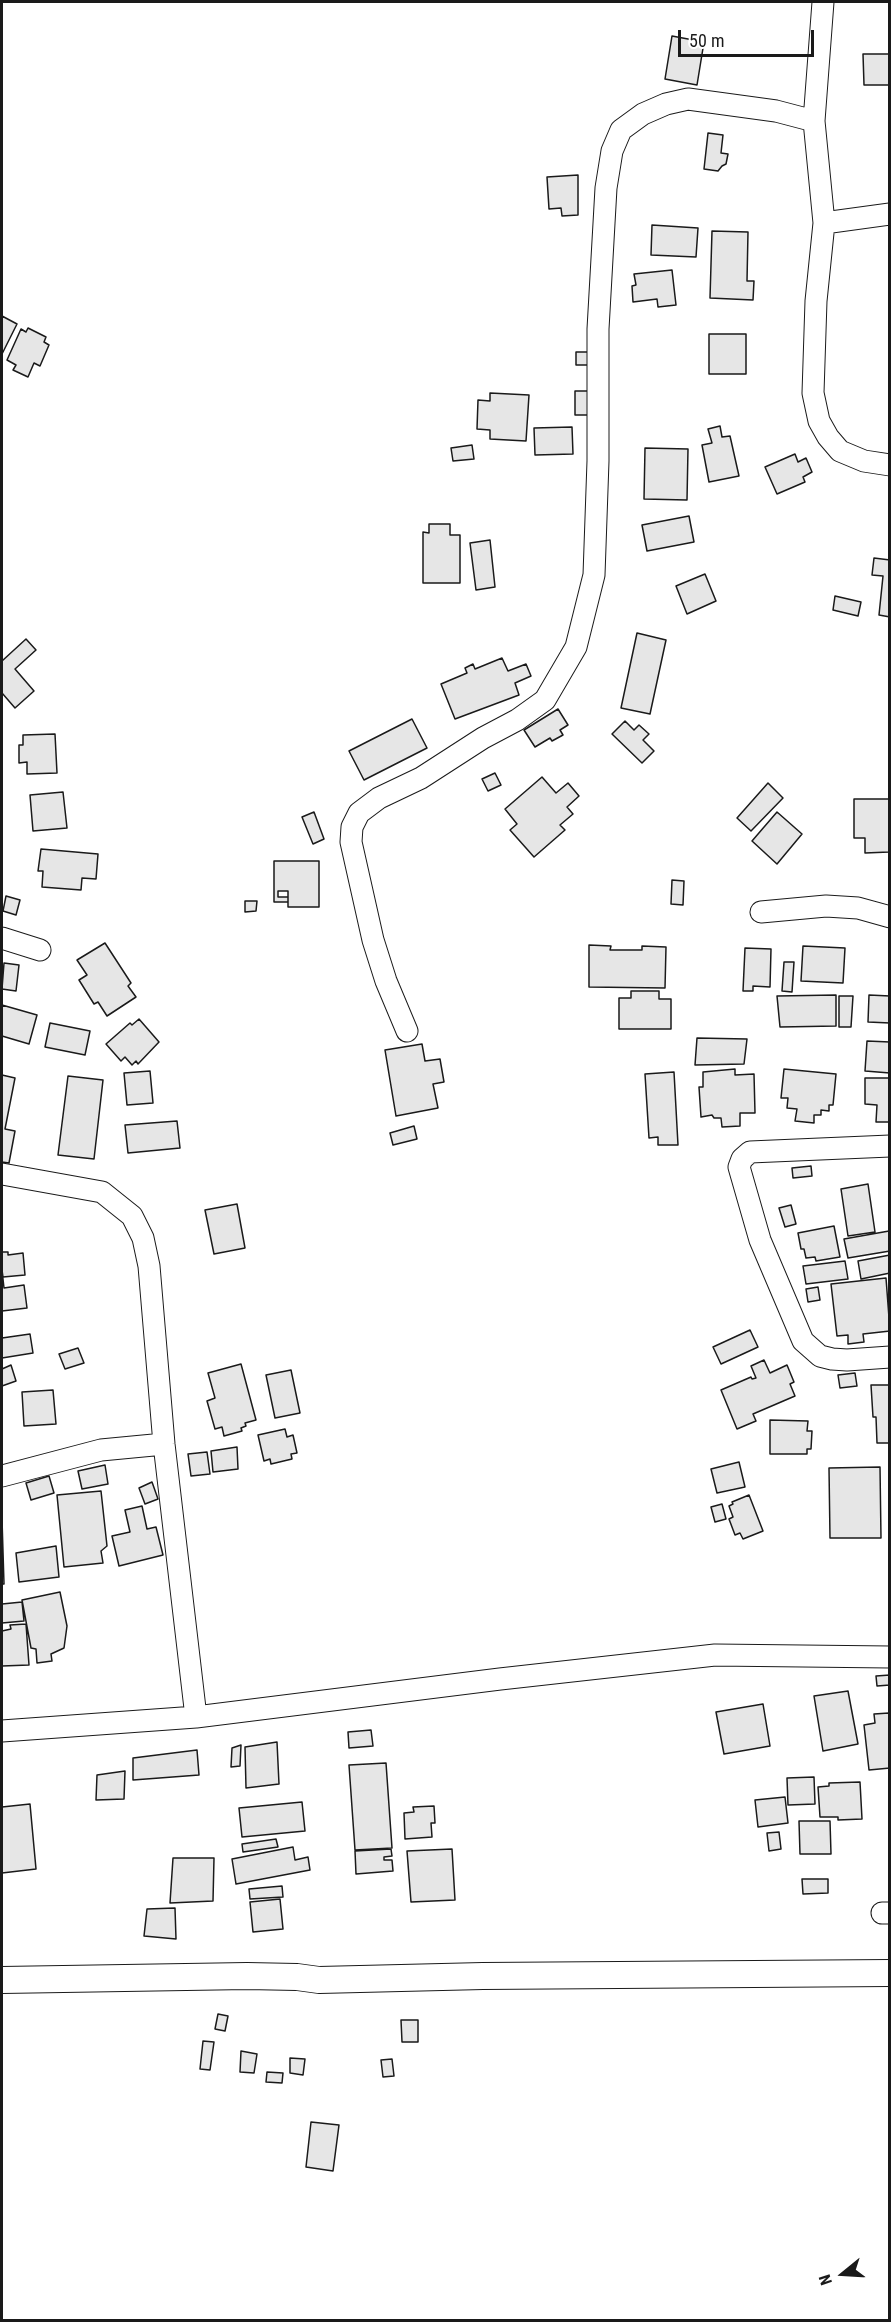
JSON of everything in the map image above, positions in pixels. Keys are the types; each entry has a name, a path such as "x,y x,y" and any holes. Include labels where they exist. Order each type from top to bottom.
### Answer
{"main road":[{"path":"2,1980 247,1976 319,1980 890,1972"}],"street":[{"path":"823,2 814,121 824,223 816,301 813,393 819,421 828,437 840,451 864,461 890,465"},
{"path":"407,1031 386,981 373,940 351,842 352,827 359,813 379,798 421,778 483,738 517,720 545,700 576,647 594,575 598,461 598,329 606,188 612,151 621,130 643,114 666,104 688,99 776,111 814,121"},
{"path":"824,223 890,214"},
{"path":"761,912 826,906 858,908 890,917"},
{"path":"2,938 40,950"},
{"path":"890,1146 750,1152 739,1164 760,1240 803,1341 820,1356 832,1359 890,1357"},
{"path":"2,1174 102,1192 132,1216 138,1226 149,1266 164,1444 196,1718"},
{"path":"2,1476 101,1450 164,1444"},
{"path":"2,1731 196,1718 488,1680 715,1655 890,1657"}],"building":[{"path":"672,36 704,42 697,85 665,79"},
{"path":"863,54 890,54 890,85 864,85"},
{"path":"708,133 723,135 721,153 728,154 726,164 718,171 704,169"},
{"path":"578,175 578,215 562,216 561,208 549,209 547,177"},
{"path":"652,225 698,228 696,257 651,255"},
{"path":"712,231 748,232 747,281 754,281 753,300 710,298"},
{"path":"672,270 676,305 658,307 657,299 633,302 632,286 636,285 634,274"},
{"path":"2,316 17,324 2,354"},
{"path":"28,328 46,337 44,342 49,345 40,366 34,363 28,377 13,370 16,365 7,360 21,329 26,332"},
{"path":"709,334 746,334 746,374 709,374"},
{"path":"576,352 590,352 589,365 576,365"},
{"path":"575,391 589,391 589,415 575,415"},
{"path":"490,393 529,395 526,441 490,439 490,430 477,429 478,400 490,401"},
{"path":"720,426 722,437 730,436 739,476 709,482 702,445 712,443 708,429"},
{"path":"572,427 573,454 535,455 534,428"},
{"path":"472,445 474,459 453,461 451,448"},
{"path":"645,448 688,449 687,500 644,499"},
{"path":"795,454 798,462 806,458 812,472 803,477 805,482 777,494 765,467"},
{"path":"689,516 694,542 647,551 642,525"},
{"path":"429,524 450,524 450,535 460,535 460,583 423,583 423,532 429,533"},
{"path":"490,540 495,587 476,590 470,543"},
{"path":"874,558 890,560 890,617 879,615 883,576 872,575"},
{"path":"705,574 716,601 687,614 676,586"},
{"path":"835,596 861,602 858,616 833,610"},
{"path":"637,633 666,640 650,714 621,708"},
{"path":"26,639 36,650 15,669 34,691 15,708 2,693 2,661"},
{"path":"502,658 508,671 526,664 531,676 515,683 519,695 455,719 441,684 467,673 465,668 473,664 475,669"},
{"path":"558,709 568,725 560,730 563,735 552,741 550,738 535,747 524,730"},
{"path":"412,719 427,748 364,780 349,751"},
{"path":"625,721 634,730 639,725 649,734 643,740 654,751 642,763 612,734"},
{"path":"55,734 57,773 27,774 27,762 19,763 19,745 23,745 23,735"},
{"path":"495,773 501,785 488,791 482,779"},
{"path":"542,777 556,793 568,783 579,796 567,807 573,814 560,825 565,830 534,857 510,830 517,824 505,809"},
{"path":"768,783 783,798 751,831 737,818"},
{"path":"63,792 67,828 33,831 30,795"},
{"path":"854,799 890,799 889,852 865,853 865,838 854,838"},
{"path":"314,812 324,839 313,844 302,817"},
{"path":"777,812 802,834 777,864 752,841"},
{"path":"41,849 98,854 96,879 82,878 81,890 42,887 43,871 38,871"},
{"path":"274,861 319,861 319,907 288,907 288,902 274,902","holes":["278,891 288,891 288,897 278,897"]},
{"path":"672,880 684,881 683,905 671,904"},
{"path":"6,896 20,900 16,915 3,911"},
{"path":"245,901 257,901 256,911 245,912"},
{"path":"105,943 131,983 128,986 136,997 107,1016 98,1002 94,1004 79,980 87,975 77,960"},
{"path":"589,945 611,946 610,950 642,950 642,946 666,947 665,988 589,987"},
{"path":"803,946 845,948 843,983 801,981"},
{"path":"745,948 771,949 770,987 753,986 753,991 743,991"},
{"path":"784,962 794,962 792,992 782,991"},
{"path":"4,963 19,965 16,991 2,989"},
{"path":"631,991 659,991 659,999 671,999 671,1029 619,1029 619,998 631,998"},
{"path":"836,995 836,1026 780,1027 777,996"},
{"path":"869,995 890,996 890,1023 868,1022"},
{"path":"839,996 853,996 851,1027 839,1027"},
{"path":"2,1005 37,1015 29,1044 2,1036"},
{"path":"139,1019 159,1042 138,1064 136,1061 132,1065 125,1057 121,1061 106,1044 130,1023 132,1025"},
{"path":"50,1023 90,1031 85,1055 45,1047"},
{"path":"697,1038 747,1039 744,1064 695,1065"},
{"path":"867,1041 890,1042 890,1073 865,1071"},
{"path":"422,1044 425,1061 440,1059 444,1082 433,1084 438,1108 396,1116 385,1050"},
{"path":"735,1069 735,1075 754,1074 755,1113 740,1113 740,1126 722,1127 721,1118 714,1118 712,1115 701,1117 699,1087 703,1087 703,1072"},
{"path":"784,1069 836,1074 833,1105 829,1105 829,1111 821,1110 821,1115 814,1115 814,1123 795,1121 797,1109 787,1108 788,1098 781,1098"},
{"path":"150,1071 153,1103 127,1105 124,1073"},
{"path":"674,1072 678,1145 658,1145 658,1137 649,1138 645,1074"},
{"path":"2,1075 15,1078 5,1129 15,1131 9,1163 2,1162"},
{"path":"68,1076 103,1080 94,1159 58,1155"},
{"path":"865,1078 890,1078 890,1122 876,1122 877,1105 865,1104"},
{"path":"177,1121 180,1148 128,1153 125,1125"},
{"path":"414,1126 417,1139 393,1145 390,1133"},
{"path":"811,1166 812,1176 793,1178 792,1168"},
{"path":"868,1184 875,1232 848,1236 841,1189"},
{"path":"237,1204 245,1248 214,1254 205,1210"},
{"path":"791,1205 796,1224 785,1227 779,1208"},
{"path":"834,1226 840,1257 816,1261 815,1257 806,1258 804,1249 801,1249 798,1233"},
{"path":"889,1231 890,1251 848,1258 844,1239"},
{"path":"2,1252 8,1252 8,1255 23,1253 25,1275 3,1277"},
{"path":"890,1255 890,1273 861,1279 858,1261"},
{"path":"845,1261 848,1279 806,1284 803,1266"},
{"path":"2,1270 4,1288 24,1285 27,1308 2,1311"},
{"path":"886,1278 890,1331 863,1334 864,1342 848,1344 848,1335 837,1336 831,1284"},
{"path":"818,1287 820,1300 808,1302 806,1289"},
{"path":"750,1330 758,1347 721,1364 713,1347"},
{"path":"30,1334 33,1353 2,1358 2,1338"},
{"path":"78,1348 84,1363 65,1369 59,1354"},
{"path":"764,1360 770,1373 787,1365 794,1382 790,1384 795,1396 753,1414 756,1421 737,1429 721,1390 751,1377 756,1378 751,1366"},
{"path":"241,1364 256,1420 245,1423 246,1426 241,1428 242,1431 224,1436 222,1427 215,1429 207,1401 215,1398 208,1373"},
{"path":"11,1365 16,1381 2,1386 2,1369"},
{"path":"291,1370 300,1413 275,1418 266,1375"},
{"path":"855,1373 857,1386 840,1388 838,1375"},
{"path":"871,1385 890,1385 890,1443 877,1443"},
{"path":"53,1390 56,1424 24,1426 22,1392"},
{"path":"770,1420 808,1421 807,1431 812,1431 811,1449 807,1449 807,1454 770,1454"},
{"path":"285,1429 287,1437 293,1435 297,1453 291,1454 292,1459 271,1464 270,1459 264,1461 258,1435"},
{"path":"237,1447 238,1469 213,1472 211,1451"},
{"path":"207,1452 210,1474 191,1476 188,1454"},
{"path":"739,1462 745,1487 717,1493 711,1469"},
{"path":"105,1465 108,1484 82,1489 78,1471"},
{"path":"880,1467 881,1538 830,1538 829,1468"},
{"path":"49,1476 54,1493 31,1500 26,1483"},
{"path":"152,1482 158,1499 145,1504 139,1488"},
{"path":"101,1491 107,1546 101,1551 103,1563 64,1567 57,1495"},
{"path":"749,1495 763,1531 743,1539 740,1533 735,1535 729,1519 733,1517 729,1506 733,1504 732,1502"},
{"path":"722,1504 726,1519 715,1522 711,1507"},
{"path":"142,1506 147,1529 156,1527 163,1555 119,1566 112,1536 130,1532 125,1510"},
{"path":"2,1519 4,1584 2,1584"},
{"path":"56,1546 59,1577 19,1582 16,1553"},
{"path":"60,1592 67,1626 64,1648 51,1654 52,1661 37,1663 36,1649 31,1648 22,1600"},
{"path":"22,1602 24,1621 2,1623 2,1604"},
{"path":"26,1624 29,1665 2,1666 2,1631 11,1629 10,1625"},
{"path":"890,1675 890,1685 877,1686 876,1676"},
{"path":"848,1691 858,1744 823,1751 814,1696"},
{"path":"763,1704 770,1746 724,1754 716,1712"},
{"path":"889,1713 890,1768 869,1770 864,1725 875,1723 874,1714"},
{"path":"371,1730 373,1746 349,1748 348,1732"},
{"path":"277,1742 279,1784 246,1788 245,1747"},
{"path":"241,1745 240,1766 231,1767 232,1748"},
{"path":"197,1750 199,1775 133,1780 133,1758"},
{"path":"386,1763 392,1848 355,1850 349,1765"},
{"path":"125,1771 124,1799 96,1800 97,1775"},
{"path":"814,1777 815,1804 788,1805 787,1778"},
{"path":"860,1782 862,1819 838,1820 838,1817 820,1817 818,1787 829,1786 829,1783"},
{"path":"785,1797 788,1823 758,1827 755,1800"},
{"path":"302,1802 305,1831 242,1837 239,1808"},
{"path":"30,1804 36,1869 2,1873 2,1807"},
{"path":"434,1806 435,1823 431,1823 432,1837 405,1839 404,1813 414,1812 413,1807"},
{"path":"799,1821 830,1821 831,1854 800,1854"},
{"path":"779,1832 781,1849 769,1851 767,1833"},
{"path":"276,1839 278,1847 243,1852 242,1844"},
{"path":"293,1847 295,1860 308,1857 310,1870 236,1884 232,1859"},
{"path":"391,1849 392,1856 384,1857 384,1860 392,1860 393,1871 356,1874 355,1851"},
{"path":"452,1849 455,1900 411,1902 407,1851"},
{"path":"173,1858 214,1858 213,1901 170,1903"},
{"path":"802,1879 828,1879 828,1893 803,1894"},
{"path":"282,1886 283,1897 250,1899 249,1889"},
{"path":"280,1899 283,1929 253,1932 250,1902"},
{"path":"175,1908 176,1939 144,1936 147,1909"},
{"path":"218,2014 228,2016 225,2031 215,2029"},
{"path":"401,2020 418,2020 418,2042 402,2042"},
{"path":"203,2041 214,2042 210,2070 200,2069"},
{"path":"241,2051 257,2054 254,2073 240,2072"},
{"path":"290,2058 305,2059 303,2075 290,2073"},
{"path":"392,2059 394,2076 383,2077 381,2060"},
{"path":"267,2072 283,2073 282,2083 266,2082"},
{"path":"311,2122 339,2125 333,2171 306,2167"}]}
